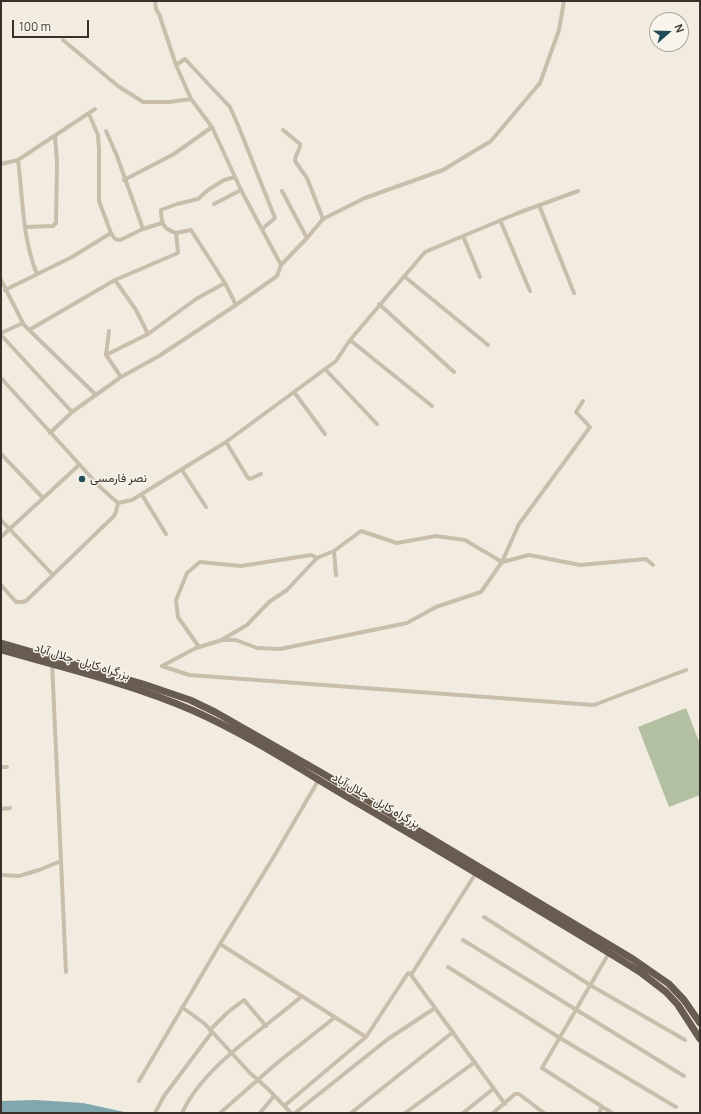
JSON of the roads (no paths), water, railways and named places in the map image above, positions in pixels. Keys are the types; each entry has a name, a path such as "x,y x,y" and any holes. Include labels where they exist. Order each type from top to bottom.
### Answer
{"highway":[{"name":"بزرگراه کابل- جلال آباد","path":"1,643 150,694 220,723 318,780 615,947 669,984 684,1000 700,1024"},
{"name":"بزرگراه کابل- جلال آباد","path":"1,650 143,684 190,700 215,712 322,773 640,972 666,992 678,1005 700,1038"}],"street":[{"path":"155,1 156,9 176,65 191,99 212,128 241,190 281,265"},
{"path":"50,432 72,412 121,377 160,356 277,276 281,265 323,219 365,198 443,170 491,141 540,83 559,30 564,1"},
{"path":"63,40 118,86 143,102 169,102 191,99"},
{"path":"176,65 185,59 230,107 275,218 262,229"},
{"path":"1,164 18,160 95,109"},
{"path":"89,114 98,135 99,201 111,233 117,240 162,224"},
{"path":"124,180 174,154 212,128"},
{"path":"283,130 300,144 295,161 307,178 323,219"},
{"path":"106,131 117,156 124,180 143,230"},
{"path":"25,227 53,226 56,223 57,162 55,136"},
{"path":"18,160 25,227 37,274"},
{"path":"235,177 224,180 208,190 198,199 162,208 161,210 162,224 164,228 176,233 190,230 225,283 236,305"},
{"path":"214,204 241,190"},
{"path":"282,191 307,238"},
{"path":"118,503 132,500 142,495 226,442 336,361 350,340 379,304 425,252 500,220 578,191"},
{"path":"539,205 574,293"},
{"path":"500,220 530,290"},
{"path":"6,290 72,257 111,233"},
{"path":"29,330 115,280 178,253 176,233"},
{"path":"463,236 480,277"},
{"path":"404,276 488,345"},
{"path":"1,280 23,323 96,395"},
{"path":"115,280 136,310 148,334"},
{"path":"106,355 148,334 196,299 225,283"},
{"path":"379,304 454,372"},
{"path":"23,323 1,334 72,412"},
{"path":"109,330 106,355 121,377"},
{"path":"350,340 432,406"},
{"path":"326,369 377,424"},
{"path":"1,378 79,465 118,503"},
{"path":"294,392 325,434"},
{"path":"222,640 236,640 257,648 280,649 407,623 436,607 481,592 502,562 519,524 590,427 576,412 583,401"},
{"path":"226,442 248,478 250,479 261,474"},
{"path":"1,454 43,498"},
{"path":"1,537 79,465"},
{"path":"182,470 206,507"},
{"path":"142,495 166,534"},
{"path":"1,586 16,602 21,602 30,598 114,516 118,503"},
{"path":"1,520 53,575"},
{"path":"653,565 646,559 580,565 529,554 502,562 465,540 436,536 397,543 361,532 334,551 317,558 287,590 269,602 247,625 222,640 199,647 162,666 189,675 594,705 686,670"},
{"path":"334,551 336,575"},
{"path":"199,647 178,617 176,600 187,572 200,562 241,566 311,555 317,558"},
{"path":"52,661 66,972"},
{"path":"1,767 7,767"},
{"path":"139,1081 318,780"},
{"path":"1,809 10,808"},
{"path":"1,875 19,876 61,861"},
{"path":"411,975 477,870"},
{"path":"484,917 590,985 685,1040"},
{"path":"463,940 684,1076"},
{"path":"220,944 366,1037"},
{"path":"609,953 542,1068 612,1113"},
{"path":"448,967 560,1038 676,1107"},
{"path":"284,1106 366,1037 408,973 411,975"},
{"path":"411,975 505,1104"},
{"path":"182,1113 191,1096 201,1083 232,1053 302,996"},
{"path":"155,1113 164,1096 211,1031 228,1012 244,1000 266,1026"},
{"path":"182,1007 205,1024 250,1073 291,1113"},
{"path":"295,1113 388,1039 435,1008"},
{"path":"220,1113 334,1018"},
{"path":"351,1113 453,1032"},
{"path":"405,1113 475,1062"},
{"path":"463,1113 494,1089"},
{"path":"493,1113 515,1094 518,1094 544,1113"},
{"path":"260,1113 274,1096"},
{"path":"599,1113 602,1107"}],"water":[{"path":"35,1100 83,1103 129,1113 1,1113 1,1101"}],"place":[{"name":"نصر فارمسی","path":"82,479"}]}
